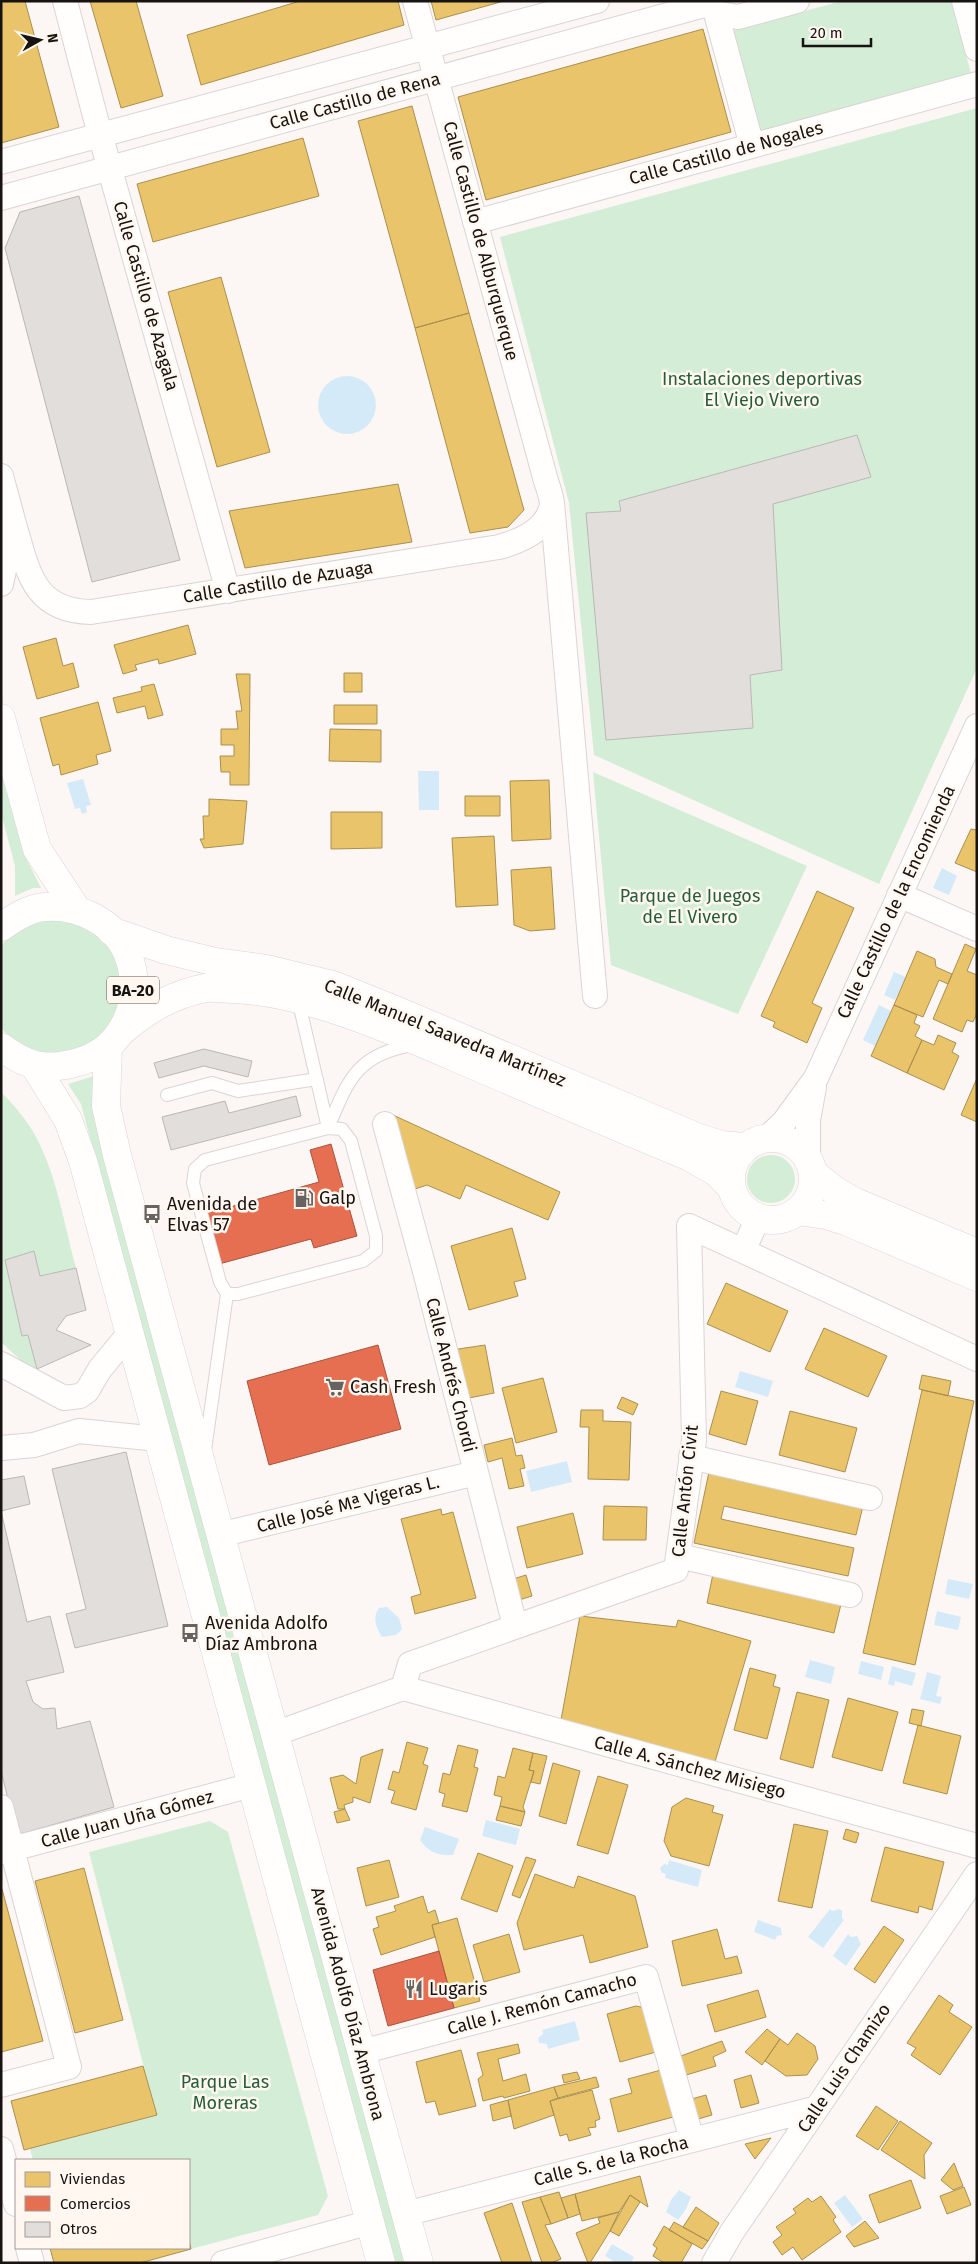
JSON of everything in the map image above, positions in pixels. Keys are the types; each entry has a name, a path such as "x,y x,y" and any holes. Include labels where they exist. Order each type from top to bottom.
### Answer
{"main road":[{"path":"1,718 37,848 76,910"},
{"name":"BA-20","path":"1,927 20,914 45,907 76,910 88,914 111,931 126,951 134,978 132,1009 115,1039"},
{"name":"Calle Manuel Saavedra Martínez","path":"111,931 166,950 216,962 266,969 333,986 400,1012 699,1138 722,1145 756,1142"},
{"name":"Calle Manuel Saavedra Martínez","path":"1,1047 16,1058 34,1065 58,1068 91,1059 143,1013 172,999 206,988 249,989 298,999 343,1013 422,1044 690,1157 716,1172 731,1187"},
{"name":"Avenida Adolfo Díaz Ambrona","path":"115,1039 106,1106 115,1147 418,2263"},
{"name":"Avenida Adolfo Díaz Ambrona","path":"34,1065 68,1120 80,1153 381,2263"},
{"path":"811,1166 812,1190 804,1205 798,1211 778,1220 758,1218 745,1211 731,1187 731,1169 738,1154 756,1142 782,1138 794,1143 811,1166 834,1190 855,1202 977,1254"},
{"path":"798,1211 826,1215 848,1222 977,1277"}],"street":[{"name":"Calle Castillo de Azagala","path":"65,1 109,168 228,590"},
{"name":"Calle Castillo de Alburquerque","path":"415,1 552,504"},
{"name":"Calle Castillo de Rena","path":"1,162 597,1"},
{"path":"711,6 738,17 797,1"},
{"path":"964,1 977,49"},
{"name":"Calle Castillo de Rena","path":"1,198 711,6"},
{"path":"711,6 752,146"},
{"name":"Calle Castillo de Nogales","path":"475,222 977,84"},
{"name":"Calle Castillo de Azuaga","path":"1,476 30,575 47,599 60,607 74,611 91,612 516,542 532,534 544,520 552,504"},
{"path":"552,504 595,996"},
{"path":"1,584 14,524"},
{"name":"Calle Castillo de la Encomienda","path":"756,1142 784,1122 816,1078 977,726"},
{"path":"900,895 977,929"},
{"name":"Calle Castillo de la Encomienda","path":"811,1166 808,1120 816,1078"},
{"name":"Calle Andrés Chordi","path":"385,1124 515,1626"},
{"path":"758,1218 743,1251 977,1359"},
{"name":"Calle Antón Civit","path":"403,1688 410,1664 676,1570 694,1440 689,1226 743,1251"},
{"path":"1,1364 64,1398 80,1396 87,1391 100,1369 129,1334"},
{"path":"87,1391 86,1411 93,1431"},
{"path":"64,1398 69,1433"},
{"path":"1,1448 34,1445 69,1433 93,1431 158,1439"},
{"path":"692,1457 870,1498"},
{"name":"Calle José Mª Vigeras L.","path":"220,1535 476,1473"},
{"path":"678,1556 850,1595"},
{"path":"274,1734 403,1688"},
{"name":"Calle A. Sánchez Misiego","path":"403,1688 977,1846"},
{"name":"Calle Juan Uña Gómez","path":"7,1851 252,1785"},
{"path":"1,1806 7,1851 69,2067 1,2085"},
{"name":"Calle Luis Chamizo","path":"714,2263 732,2232 977,1874"},
{"name":"Calle J. Remón Camacho","path":"361,2052 646,1977 692,2140"},
{"name":"Calle S. de la Rocha","path":"405,2214 817,2108"},
{"path":"1,2149 15,2200"},
{"path":"223,2263 370,2222"},
{"path":"28,2249 32,2263"}],"lane":[{"path":"298,999 328,1128"},
{"path":"328,1128 346,1084 365,1063 392,1049 422,1044"},
{"path":"167,1095 212,1083 238,1091 317,1079"},
{"path":"202,1470 227,1294 220,1282 193,1183 195,1169 205,1160 328,1128 342,1129 351,1141 376,1236 376,1252 363,1261 238,1294 227,1294"}],"green space":[{"path":"842,1 951,1 971,73 760,132 732,31"},
{"name":"Instalaciones deportivas El Viejo Vivero","path":"977,108 977,668 879,884 594,755 569,503 500,237"},
{"path":"1,765 28,862 41,888 33,888 15,896 15,866 1,813"},
{"name":"Parque de Juegos de El Vivero","path":"593,772 807,866 738,1014 611,965"},
{"path":"52,920 82,927 102,940 111,951 116,963 121,989 115,1015 105,1031 98,1037 86,1045 77,1048 55,1053 45,1053 26,1048 1,1028 1,946 11,935 24,927"},
{"path":"94,1076 409,2263 393,2263 81,1104 68,1084"},
{"path":"1,1092 28,1123 43,1150 59,1200 76,1268 40,1276 34,1251 5,1260 22,1335 28,1335 37,1369 31,1370 1,1342"},
{"path":"766,1155 776,1155 785,1159 791,1165 794,1170 794,1188 785,1199 776,1203 766,1203 757,1199 751,1193 747,1184 747,1174 751,1165 757,1159"},
{"name":"Parque Las Moreras","path":"210,1821 228,1832 328,2196 318,2215 191,2249 190,2159 33,2159 30,2149 156,2115 89,1852"}],"water":[{"path":"341,376 353,376 368,384 376,399 376,411 368,426 353,434 341,434 326,426 318,411 318,399 326,384"},
{"path":"418,771 439,771 439,810 419,810"},
{"path":"83,779 91,805 86,806 87,812 82,814 80,808 75,809 67,783"},
{"path":"942,868 957,876 949,895 933,888"},
{"path":"894,972 906,977 895,1000 884,995"},
{"path":"879,1005 891,1011 875,1046 863,1040"},
{"path":"740,1371 773,1381 768,1397 735,1387"},
{"path":"567,1461 572,1482 531,1492 526,1471"},
{"path":"948,1579 973,1584 969,1599 945,1594"},
{"path":"387,1607 399,1618 402,1629 396,1635 382,1637 375,1619 379,1608"},
{"path":"937,1611 961,1617 958,1630 934,1625"},
{"path":"810,1660 835,1667 831,1684 805,1677"},
{"path":"861,1661 884,1667 881,1680 858,1674"},
{"path":"892,1666 916,1673 912,1686 895,1681 894,1686 888,1684"},
{"path":"927,1672 941,1676 936,1696 942,1697 940,1704 920,1699"},
{"path":"486,1820 520,1829 516,1845 482,1836"},
{"path":"425,1827 459,1839 453,1855 438,1854 426,1848 420,1840"},
{"path":"669,1860 702,1870 698,1887 665,1878 666,1874 662,1873 660,1868 664,1864 668,1865"},
{"path":"830,1909 832,1911 839,1909 842,1911 842,1918 844,1920 823,1948 808,1937"},
{"path":"758,1920 781,1928 782,1935 777,1936 775,1940 754,1932"},
{"path":"848,1934 851,1937 857,1936 861,1944 846,1966 833,1956"},
{"path":"575,2021 580,2040 548,2049 547,2044 539,2043 538,2038 543,2034 542,2030"},
{"path":"679,2190 691,2197 686,2209 678,2220 666,2212 671,2200"},
{"path":"845,2195 863,2219 852,2227 834,2203"},
{"path":"612,2244 634,2257 631,2263 616,2263 605,2256"}],"building: Viviendas":[{"path":"1,1 25,1 59,127 1,143"},
{"path":"90,1 136,1 163,96 121,108"},
{"path":"300,1 398,1 404,25 201,85 187,35"},
{"path":"431,1 504,1 436,20"},
{"path":"703,29 731,132 486,200 458,97"},
{"path":"412,106 469,313 415,328 358,121"},
{"path":"303,138 319,196 153,242 137,184"},
{"path":"221,277 270,452 217,467 168,292"},
{"path":"469,313 524,510 508,527 470,533 415,328"},
{"path":"398,484 412,542 245,568 229,511"},
{"path":"188,625 196,654 159,664 158,659 135,665 137,670 123,674 114,645"},
{"path":"56,638 63,666 73,663 79,687 37,699 23,647"},
{"path":"344,673 362,673 362,692 344,692"},
{"path":"236,674 250,674 249,785 230,785 230,772 221,772 220,756 234,756 234,745 221,745 221,729 238,729 236,711 242,711"},
{"path":"154,684 163,715 148,719 145,706 117,713 113,698 142,691 141,687"},
{"path":"98,702 111,751 96,755 98,764 61,775 59,764 53,766 40,718"},
{"path":"334,705 377,705 377,724 334,724"},
{"path":"330,729 381,730 381,762 329,761"},
{"path":"549,780 551,839 512,841 510,781"},
{"path":"465,796 500,796 500,816 465,816"},
{"path":"209,799 247,801 243,844 204,848 200,839 204,839 203,816 209,816"},
{"path":"331,812 382,812 382,848 331,849"},
{"path":"971,829 977,830 977,872 955,863"},
{"path":"494,836 498,905 456,907 452,838"},
{"path":"551,867 555,929 530,931 514,925 511,870"},
{"path":"817,891 854,908 812,1003 822,1008 807,1043 773,1027 775,1022 761,1016"},
{"path":"965,944 976,949 967,971 977,975 977,1013 973,1022 967,1020 962,1032 933,1019"},
{"path":"917,951 935,959 936,967 952,974 948,984 939,980 923,1017 894,1005"},
{"path":"894,1005 917,1015 914,1023 920,1026 915,1036 922,1040 907,1073 871,1056"},
{"path":"938,1035 956,1043 952,1052 959,1056 944,1090 907,1073 922,1040 934,1045"},
{"path":"977,1078 977,1122 961,1115"},
{"path":"393,1115 560,1192 548,1220 466,1185 460,1199 427,1185 412,1190"},
{"path":"512,1228 526,1279 514,1282 518,1296 469,1310 451,1246"},
{"path":"726,1283 788,1311 770,1352 707,1324"},
{"path":"824,1328 887,1356 868,1397 805,1369"},
{"path":"485,1345 494,1393 464,1399 452,1350"},
{"path":"922,1375 951,1381 948,1396 919,1389"},
{"path":"543,1378 557,1432 516,1443 502,1388"},
{"path":"922,1390 974,1401 915,1665 863,1653"},
{"path":"721,1391 758,1401 746,1445 709,1434"},
{"path":"622,1397 638,1404 633,1415 617,1408"},
{"path":"581,1410 603,1410 603,1421 631,1422 629,1480 588,1479 589,1427 580,1427"},
{"path":"790,1411 857,1428 845,1472 779,1455"},
{"path":"512,1438 516,1456 522,1455 525,1468 520,1469 524,1486 509,1489 502,1458 488,1462 484,1445"},
{"path":"709,1472 863,1506 856,1535 724,1506 721,1519 854,1548 848,1576 694,1543"},
{"path":"604,1506 647,1507 646,1540 603,1540"},
{"path":"441,1509 442,1515 453,1512 476,1598 415,1614 411,1597 421,1594 401,1519"},
{"path":"573,1513 583,1554 527,1568 517,1527"},
{"path":"713,1574 841,1604 834,1633 707,1603"},
{"path":"526,1575 532,1596 519,1600 510,1580"},
{"path":"580,1616 676,1627 678,1620 751,1641 714,1765 561,1720"},
{"path":"750,1668 776,1675 773,1686 780,1688 767,1739 734,1730"},
{"path":"797,1692 829,1700 813,1768 780,1759"},
{"path":"848,1698 898,1712 882,1771 832,1757"},
{"path":"912,1709 924,1711 921,1726 909,1723"},
{"path":"918,1725 961,1736 947,1794 903,1783"},
{"path":"407,1742 428,1748 423,1764 428,1766 416,1810 391,1803 395,1791 388,1789 393,1771 399,1773"},
{"path":"458,1745 478,1750 474,1767 478,1768 467,1812 442,1806 445,1794 439,1792 443,1773 450,1775"},
{"path":"513,1748 533,1753 529,1770 534,1771 523,1807 525,1812 500,1806 502,1797 494,1795 498,1776 505,1778"},
{"path":"383,1749 370,1803 353,1797 353,1802 344,1805 345,1809 338,1809 330,1778 343,1775 356,1784 361,1757"},
{"path":"533,1753 547,1756 540,1784 531,1782 534,1771 529,1770"},
{"path":"553,1763 580,1771 566,1824 539,1816"},
{"path":"598,1776 628,1785 608,1854 577,1845"},
{"path":"686,1798 714,1806 712,1812 723,1815 709,1866 671,1856 664,1841 672,1807"},
{"path":"500,1806 525,1812 521,1826 496,1820"},
{"path":"345,1809 350,1820 337,1823 334,1812"},
{"path":"794,1824 828,1831 812,1908 778,1901"},
{"path":"846,1829 859,1833 856,1843 843,1839"},
{"path":"885,1847 944,1862 932,1910 919,1906 918,1913 871,1901"},
{"path":"478,1853 513,1866 497,1912 461,1899"},
{"path":"526,1857 536,1860 520,1898 512,1895"},
{"path":"389,1860 399,1897 366,1906 357,1868"},
{"path":"84,1868 123,2020 75,2033 35,1881"},
{"path":"535,1874 574,1888 578,1876 635,1896 648,1947 590,1963 583,1935 524,1950 517,1923"},
{"path":"1,1890 43,2041 1,2052"},
{"path":"423,1896 428,1913 435,1910 439,1923 432,1925 435,1937 381,1955 373,1929 379,1927 376,1917 396,1911 394,1906"},
{"path":"457,1918 480,2001 454,2008 432,1925"},
{"path":"884,1926 904,1940 875,1983 854,1969"},
{"path":"717,1929 725,1959 737,1956 742,1973 682,1986 672,1941"},
{"path":"509,1934 520,1972 484,1982 473,1945"},
{"path":"758,1990 766,2017 715,2032 707,2005"},
{"path":"939,1995 953,2005 949,2012 972,2027 940,2075 911,2055 916,2048 907,2043"},
{"path":"636,2006 641,2007 645,2011 656,2052 620,2062 607,2014"},
{"path":"767,2029 780,2039 762,2065 745,2052"},
{"path":"797,2033 815,2046 818,2059 807,2075 786,2076 765,2061 780,2039 788,2045"},
{"path":"722,2041 726,2051 713,2057 716,2066 683,2076 678,2057"},
{"path":"518,2044 520,2053 498,2059 503,2081 526,2074 530,2091 483,2101 478,2079 483,2075 477,2053"},
{"path":"461,2050 476,2106 439,2115 435,2101 426,2103 416,2062"},
{"path":"143,2066 157,2115 24,2150 11,2101"},
{"path":"661,2070 673,2117 618,2132 610,2099 632,2093 628,2079"},
{"path":"577,2072 580,2079 564,2083 562,2075"},
{"path":"751,2075 759,2103 741,2108 734,2080"},
{"path":"596,2077 599,2087 558,2098 554,2087"},
{"path":"554,2087 558,2098 550,2101 554,2115 514,2129 508,2100"},
{"path":"592,2090 600,2119 595,2121 596,2127 588,2128 591,2135 569,2141 567,2134 560,2136 550,2101"},
{"path":"706,2095 712,2115 698,2119 693,2116 688,2100"},
{"path":"508,2100 511,2116 493,2121 490,2105"},
{"path":"876,2106 898,2121 878,2150 856,2136"},
{"path":"900,2121 932,2143 924,2155 925,2179 881,2150"},
{"path":"771,2138 755,2159 745,2144"},
{"path":"954,2163 963,2186 953,2190 941,2180"},
{"path":"640,2176 648,2207 630,2195 619,2212 582,2221 575,2194"},
{"path":"911,2180 921,2208 879,2223 869,2195"},
{"path":"964,2187 971,2205 947,2214 940,2196"},
{"path":"559,2192 568,2218 551,2224 540,2197"},
{"path":"575,2194 580,2214 568,2218 561,2198"},
{"path":"630,2195 640,2202 619,2236 610,2231"},
{"path":"821,2196 836,2217 833,2220 841,2232 802,2260 793,2247 782,2255 773,2242 782,2235 776,2227 796,2213 793,2209 808,2198 812,2202"},
{"path":"540,2197 551,2224 545,2225 561,2259 551,2263 542,2263 522,2202"},
{"path":"512,2203 532,2263 502,2263 484,2213"},
{"path":"696,2207 719,2223 708,2241 683,2227"},
{"path":"619,2212 610,2231 590,2263 588,2263 576,2233 600,2223 598,2218"},
{"path":"865,2221 879,2238 854,2247 846,2236"},
{"path":"674,2222 708,2241 702,2249 669,2230"},
{"path":"664,2226 692,2244 681,2263 664,2263 653,2256 657,2248 653,2245"},
{"path":"190,2244 191,2249 140,2263 54,2263 50,2249 190,2249"}],"building: Comercios":[{"name":"Galp","path":"331,1144 357,1236 314,1248 311,1239 219,1264 205,1214 319,1182 310,1150"},
{"path":"378,1345 401,1429 269,1465 247,1381"},
{"name":"Lugaris","path":"439,1951 454,2008 388,2026 373,1970"}],"building: Otros":[{"path":"79,196 180,560 92,582 5,248 20,212"},
{"path":"857,435 871,477 773,504 782,670 750,675 753,728 606,740 586,513 621,511 619,501"},
{"path":"204,1049 252,1061 248,1077 204,1066 159,1078 154,1063"},
{"path":"296,1096 301,1116 171,1150 162,1117 225,1101 229,1113"},
{"path":"34,1251 40,1276 76,1268 86,1310 66,1316 56,1330 91,1345 37,1369 28,1335 22,1336 5,1260"},
{"path":"126,1452 168,1626 75,1648 66,1614 86,1609 52,1469"},
{"path":"24,1476 30,1504 1,1511 1,1480"},
{"path":"1,1511 27,1622 50,1616 64,1672 26,1681 33,1702 43,1709 55,1708 57,1729 90,1721 114,1807 17,1835 1,1771"}],"place":[{"name":"Galp","path":"304,1198"},
{"name":"Avenida de Elvas 57","path":"152,1214"},
{"name":"Cash Fresh","path":"335,1387"},
{"name":"Avenida Adolfo Díaz Ambrona","path":"190,1633"},
{"name":"Lugaris","path":"414,1989"}]}
